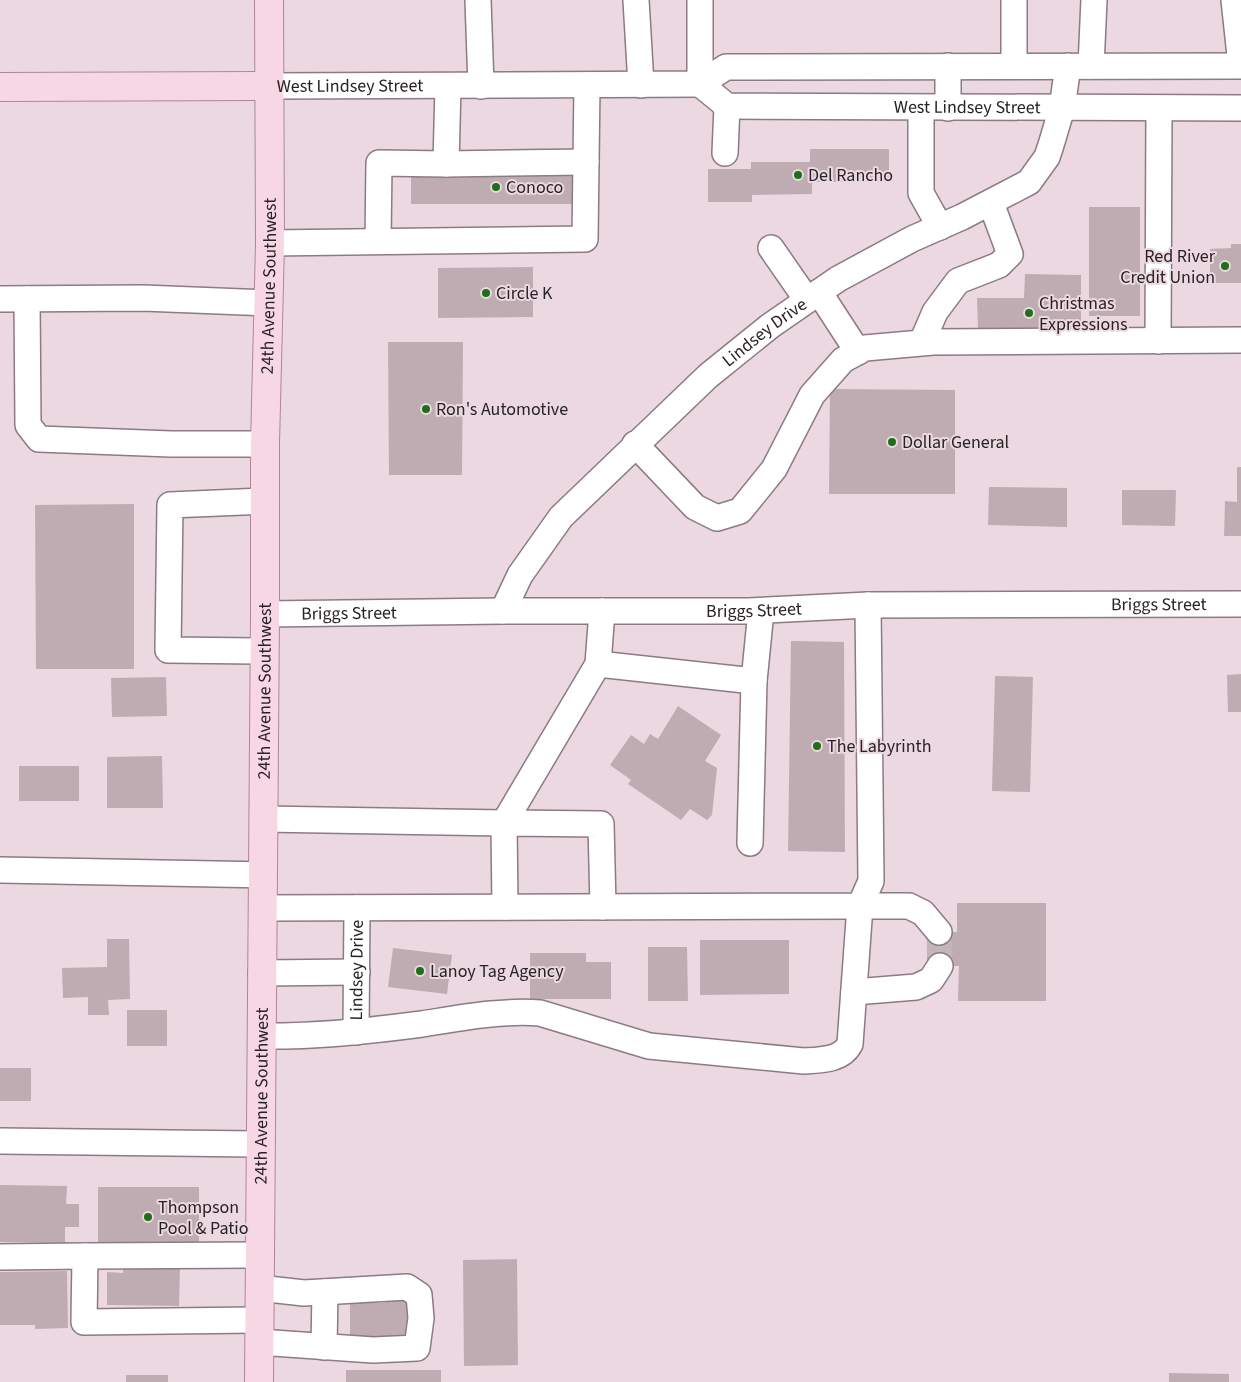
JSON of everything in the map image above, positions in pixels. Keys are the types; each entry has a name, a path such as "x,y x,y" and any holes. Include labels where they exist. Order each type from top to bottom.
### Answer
{"main road":[{"name":"24th Avenue Southwest","path":"259,1382 265,444 270,243 269,0"},
{"name":"West Lindsey Street","path":"0,87 270,86"}],"street":[{"path":"478,0 481,86"},
{"path":"636,0 641,85"},
{"path":"700,0 700,84 726,106 726,153"},
{"path":"1014,0 1014,66"},
{"name":"Lindsey Drive","path":"503,611 520,574 561,517 708,376 838,279 912,239 992,203 1029,182 1051,145 1062,108 1080,66 1094,0"},
{"path":"700,84 726,67 1241,66 1234,0"},
{"path":"948,66 948,108"},
{"name":"West Lindsey Street","path":"270,86 700,84"},
{"path":"270,243 585,239 587,85"},
{"path":"446,164 448,86"},
{"name":"West Lindsey Street","path":"726,106 1241,108"},
{"path":"921,108 921,193 940,227"},
{"path":"1158,341 1159,108"},
{"path":"378,241 379,163 586,162"},
{"path":"922,342 935,312 958,281 999,265 1010,254 992,203"},
{"path":"771,248 858,352"},
{"path":"0,299 143,298 269,303"},
{"path":"27,299 28,425 39,439 171,444 265,444"},
{"path":"636,444 695,507 717,518 740,511 774,469 812,395 843,360 865,348 922,342 1241,340"},
{"path":"265,501 170,505 168,650 265,651"},
{"name":"Briggs Street","path":"265,614 503,611 760,611 868,605 1241,604"},
{"path":"262,1036 299,1037 356,1032 472,1017 530,1012 540,1013 649,1046 804,1061 830,1059 847,1051 850,1044 860,906 871,881 868,605"},
{"path":"506,907 504,823 598,664 602,611"},
{"path":"750,843 754,681 760,611"},
{"path":"598,664 754,681"},
{"path":"263,819 602,824 602,907"},
{"path":"0,870 262,875"},
{"path":"262,908 909,906 923,913 939,932"},
{"name":"Lindsey Drive","path":"356,1032 358,908"},
{"path":"854,992 916,987 931,980 940,966"},
{"path":"261,973 357,972"},
{"path":"0,1141 261,1144"},
{"path":"0,1258 259,1255"},
{"path":"85,1256 84,1322 259,1331 324,1347 373,1350 417,1348 421,1318 419,1295 407,1287 304,1293 259,1288"},
{"path":"324,1347 325,1292"}],"building":[{"name":"Del Rancho","path":"810,149 889,149 889,182 812,182 812,194 752,195 752,202 708,202 708,169 751,169 751,162 810,162"},
{"name":"Conoco","path":"411,169 580,169 580,204 411,204"},
{"path":"1089,207 1140,207 1140,316 1089,316"},
{"name":"Red River Credit Union","path":"1231,244 1241,244 1241,283 1210,283 1210,249 1231,248"},
{"name":"Circle K","path":"533,267 533,317 438,318 438,268"},
{"name":"Christmas Expressions","path":"1025,274 1081,275 1081,327 978,329 977,298 1024,298"},
{"name":"Ron's Automotive","path":"388,342 463,342 462,475 389,475"},
{"name":"Dollar General","path":"830,389 955,390 955,494 829,494"},
{"path":"1237,467 1241,467 1241,536 1224,536 1225,501 1237,502"},
{"path":"989,487 1067,488 1067,527 988,525"},
{"path":"1122,490 1176,490 1175,526 1122,525"},
{"path":"134,504 134,669 36,669 35,505"},
{"name":"The Labyrinth","path":"791,641 844,642 845,852 788,851"},
{"path":"1241,674 1241,712 1228,712 1227,675"},
{"path":"995,676 1033,677 1030,792 992,791"},
{"path":"166,677 167,716 112,717 111,678"},
{"path":"678,706 721,735 705,761 717,768 712,815 707,820 690,809 681,820 628,784 631,780 610,765 631,735 644,744 650,734 658,739"},
{"path":"162,756 163,808 107,808 107,757"},
{"path":"19,766 79,766 79,801 19,801"},
{"path":"957,903 1046,903 1046,1001 958,1001 959,966 927,966 927,932 957,932"},
{"path":"107,939 129,939 130,999 108,1000 109,1015 88,1015 88,997 63,998 62,968 107,967"},
{"path":"700,940 789,940 789,994 700,995"},
{"path":"648,947 687,947 688,1001 648,1001"},
{"name":"Lanoy Tag Agency","path":"393,948 452,955 447,994 388,987"},
{"path":"530,953 586,953 586,962 611,962 611,999 530,999"},
{"path":"127,1010 167,1010 167,1046 127,1046"},
{"path":"0,1068 31,1068 31,1101 0,1101"},
{"path":"0,1185 67,1186 66,1204 79,1204 79,1227 65,1227 65,1243 0,1242"},
{"name":"Thompson Pool & Patio","path":"98,1187 199,1187 199,1248 98,1248"},
{"path":"517,1259 518,1365 464,1366 463,1260"},
{"path":"123,1266 180,1268 179,1306 107,1305 107,1272 123,1273"},
{"path":"67,1271 68,1328 35,1329 35,1325 0,1325 0,1272"},
{"path":"386,1295 411,1296 411,1344 350,1344 350,1303 385,1303"},
{"path":"346,1370 441,1370 441,1382 346,1382"},
{"path":"1169,1373 1229,1374 1229,1382 1169,1382"},
{"path":"126,1375 168,1375 168,1382 126,1382"}],"tunnel":[{"path":"939,932 940,966"}],"place":[{"name":"Del Rancho","path":"798,175"},
{"name":"Conoco","path":"496,187"},
{"name":"Red River Credit Union","path":"1225,266"},
{"name":"Circle K","path":"486,293"},
{"name":"Christmas Expressions","path":"1029,313"},
{"name":"Ron's Automotive","path":"426,409"},
{"name":"Dollar General","path":"892,442"},
{"name":"The Labyrinth","path":"817,746"},
{"name":"Lanoy Tag Agency","path":"420,971"},
{"name":"Thompson Pool & Patio","path":"148,1217"}]}
